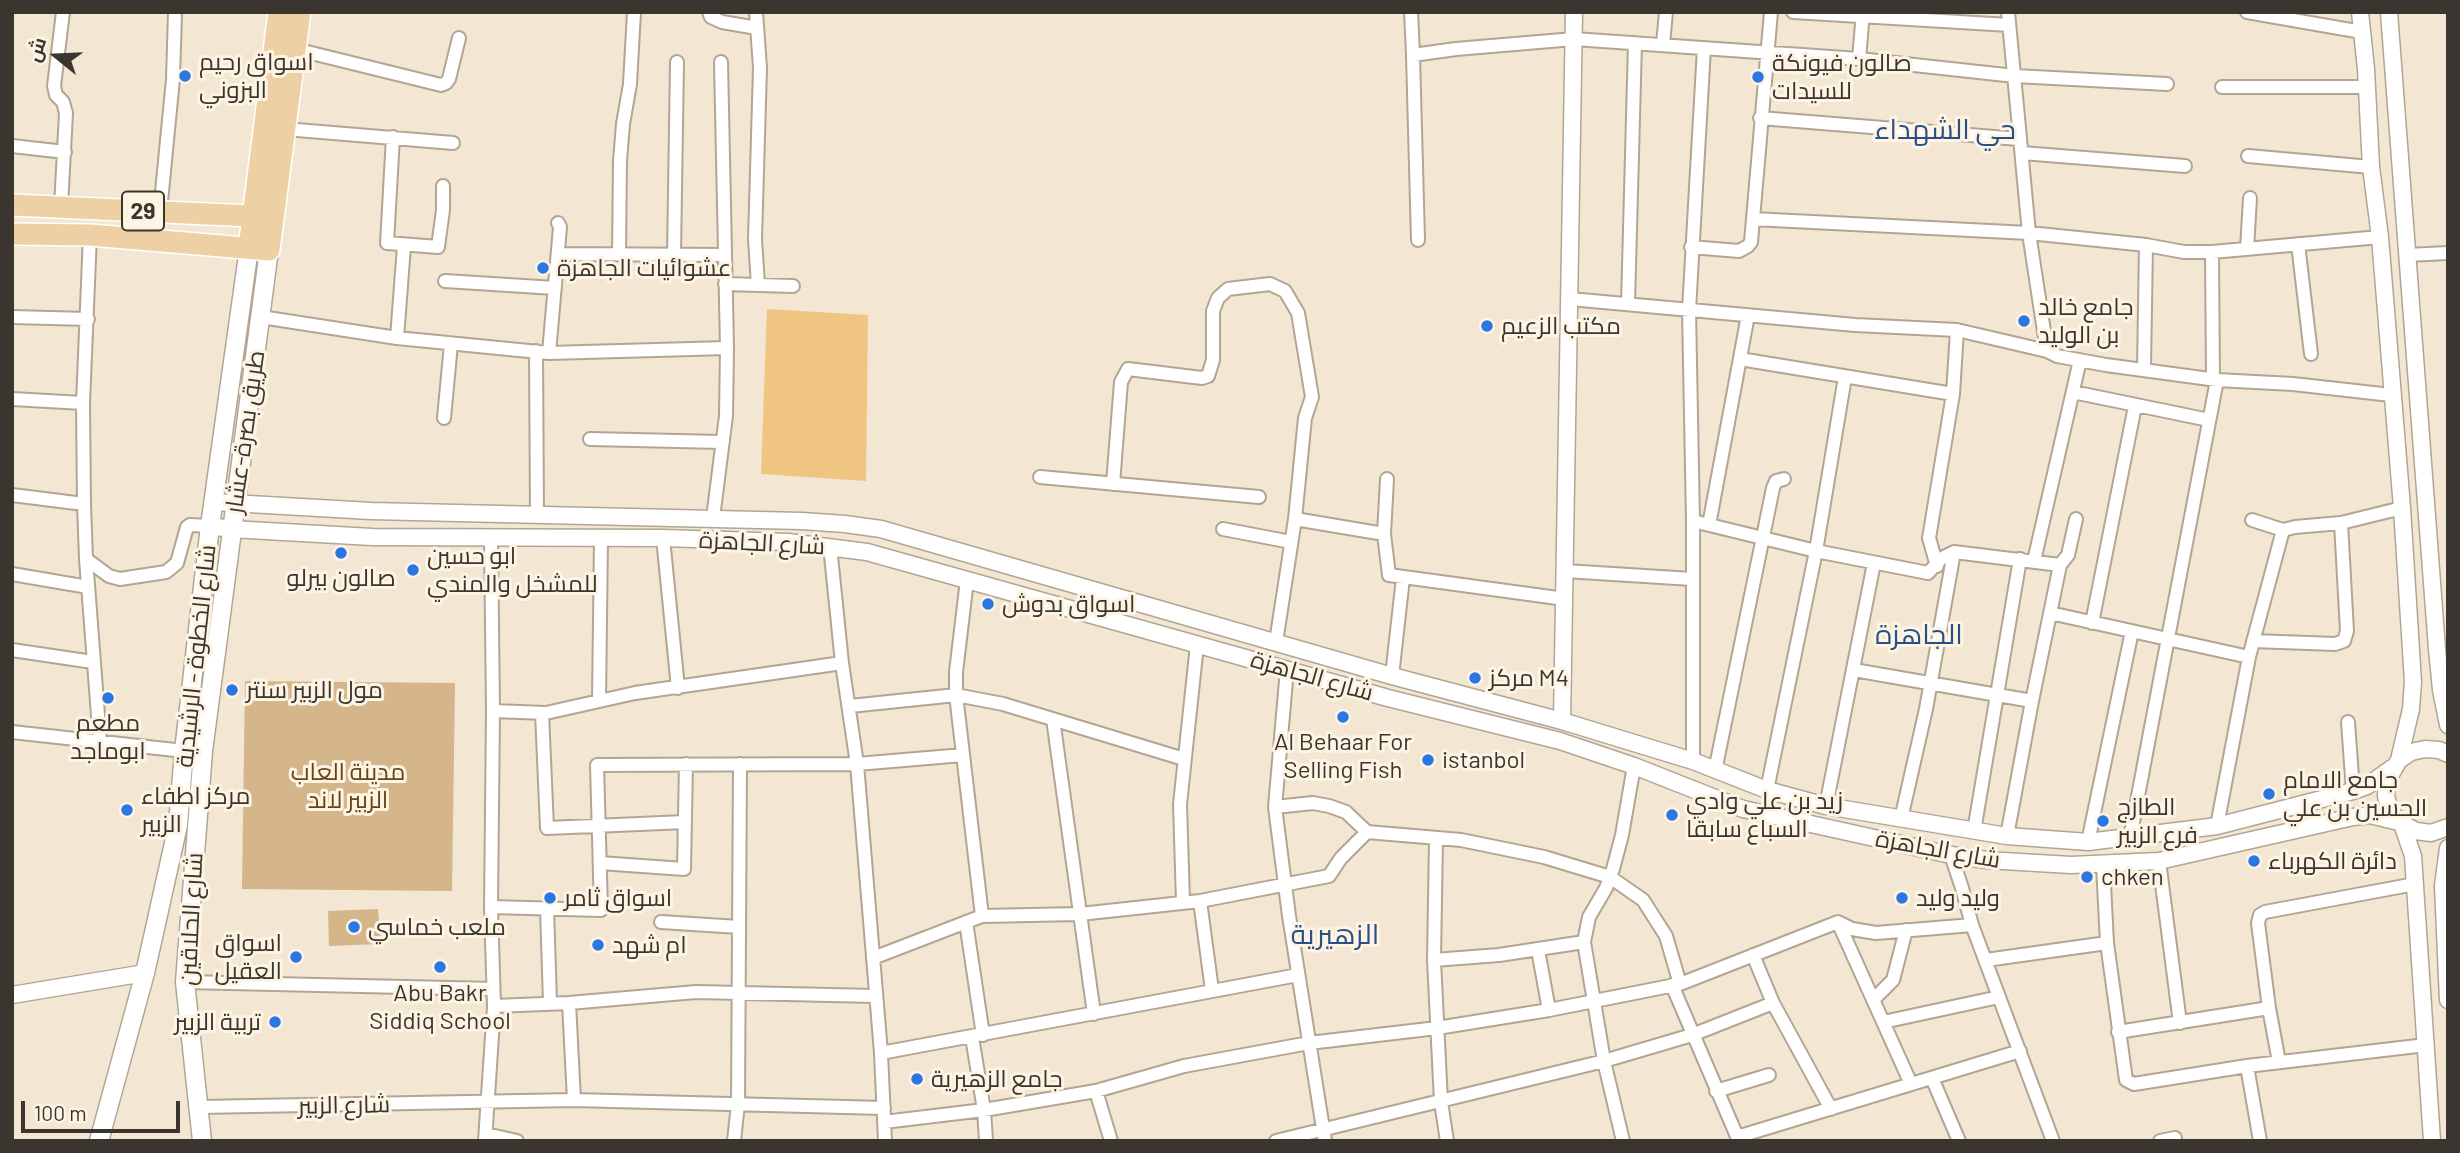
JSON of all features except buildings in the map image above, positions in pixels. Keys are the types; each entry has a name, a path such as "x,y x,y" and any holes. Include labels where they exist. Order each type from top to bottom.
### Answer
{"main road":[{"path":"259,249 279,12"},
{"path":"263,216 285,129 300,12"},
{"name":"29","path":"12,205 263,216"},
{"name":"29","path":"12,234 90,235 259,249"},
{"name":"طريق بصرة-عشار","path":"201,781 231,529 261,317 259,249"},
{"name":"شارع الخطوة - الرشيدية","path":"99,1141 145,974 178,825 210,526 259,249"},
{"path":"182,780 201,781"},
{"name":"شارع الحلاقين","path":"201,781 185,982 202,1141"}],"street":[{"path":"61,207 66,113 54,86 63,12"},
{"path":"160,212 173,79 175,12"},
{"path":"619,254 620,161 630,84 634,12"},
{"path":"709,12 711,17 722,22 757,28"},
{"path":"756,12 760,68 755,239 758,285"},
{"path":"1411,12 1418,240"},
{"path":"1562,722 1574,12"},
{"path":"1663,44 1666,12"},
{"path":"1691,247 1734,251 1744,250 1751,242 1771,12"},
{"path":"1793,12 2008,19 2029,233 2047,351"},
{"path":"2247,12 2362,32"},
{"path":"2360,12 2367,69 2371,166 2380,237 2402,508 2413,682 2411,709 2396,764 2386,782 2386,796 2413,856 2432,1141"},
{"path":"2389,12 2437,649 2448,725"},
{"path":"1859,59 1863,14"},
{"path":"295,49 441,85 449,79 459,38"},
{"path":"1413,55 1574,39 1859,59 2015,76 2167,84"},
{"path":"1628,304 1635,43"},
{"path":"1693,761 1693,521 1689,310 1704,48"},
{"path":"674,255 677,62"},
{"path":"713,518 726,416 722,62"},
{"path":"2367,69 2393,68"},
{"path":"2222,87 2367,87"},
{"path":"1760,118 2019,139"},
{"path":"285,129 453,143"},
{"path":"393,137 386,240 390,245 438,247 443,186"},
{"path":"12,146 65,152"},
{"path":"2022,153 2185,166"},
{"path":"2248,156 2371,166"},
{"path":"2247,249 2249,198"},
{"path":"1753,219 2029,233 2146,245 2184,252 2212,252 2380,237"},
{"path":"537,514 543,352 555,288 560,227 558,223"},
{"path":"90,235 83,403 84,504 100,741"},
{"path":"2298,244 2311,354"},
{"path":"2144,369 2146,245"},
{"path":"397,338 404,246"},
{"path":"2130,838 2215,379 2212,252"},
{"path":"2407,255 2448,253"},
{"path":"558,254 724,255"},
{"path":"445,281 555,288"},
{"path":"724,284 793,286"},
{"path":"1113,484 1121,382 1128,369 1202,378 1208,376 1213,360 1213,311 1218,298 1228,289 1270,284 1285,290 1298,313 1312,397 1305,418 1295,519 1276,642"},
{"path":"1570,299 1854,325 1957,330 2080,360 2215,379 2392,394"},
{"path":"1709,525 1748,315"},
{"path":"12,317 88,319"},
{"path":"261,317 397,338 543,352 727,348"},
{"path":"1937,566 1929,538 1953,394 1957,330"},
{"path":"444,418 451,344"},
{"path":"1740,359 1953,394"},
{"path":"2034,561 2080,360"},
{"path":"1766,790 1816,551 1845,377"},
{"path":"2073,392 2209,421"},
{"path":"12,399 83,403"},
{"path":"2092,623 2135,406"},
{"path":"590,439 721,442"},
{"path":"1040,477 1259,497"},
{"path":"1387,479 1384,534 1387,571 1392,577 1565,599"},
{"path":"1715,771 1773,488 1776,481 1784,479"},
{"path":"12,495 84,504"},
{"name":"شارع الجاهزة","path":"214,502 372,511 713,518 845,524 881,529 1562,722 1693,761 1766,790 1826,806 1974,831 2069,842 2130,838 2217,826 2367,786 2411,752 2425,749 2448,754"},
{"path":"2252,520 2283,530 2341,523 2402,508"},
{"path":"372,511 372,537"},
{"path":"1295,519 1384,534"},
{"path":"2007,835 2060,565 2068,555 2076,519"},
{"path":"1693,521 1763,540 1928,573 1942,558 1954,552 2060,565"},
{"path":"2253,641 2334,644 2344,641 2347,631 2341,523"},
{"path":"86,559 109,576 120,579 166,572 177,564 187,527 210,526"},
{"name":"شارع الجاهزة","path":"210,526 372,537 663,538 788,542 867,552 1388,698 1560,741 1634,766 1743,809 1951,855 1986,860 2071,865 2160,861 2370,815 2400,823 2416,831 2431,833 2448,827"},
{"path":"1223,529 1291,542"},
{"path":"2217,826 2249,657 2283,530"},
{"path":"491,537 491,907 494,1006 486,1137 517,1141"},
{"path":"663,538 678,688"},
{"path":"599,701 601,539"},
{"path":"830,546 856,764 881,1053 885,1141"},
{"path":"1901,819 1954,552"},
{"path":"1974,831 2020,559"},
{"path":"1826,806 1874,563"},
{"path":"1565,571 1692,579"},
{"path":"12,574 88,587"},
{"path":"1388,698 1403,578"},
{"path":"967,580 956,672 956,695 982,916"},
{"path":"2050,613 2249,657"},
{"path":"2088,842 2132,631"},
{"path":"1183,902 1180,804 1197,645"},
{"path":"12,650 93,662"},
{"path":"493,711 542,713 599,701 842,663"},
{"path":"1287,669 1275,807 1308,1043 1324,1135"},
{"path":"1854,670 2032,701"},
{"path":"850,706 956,695 1003,704 1184,759"},
{"path":"542,713 547,828 685,821"},
{"path":"1054,719 1094,1014"},
{"path":"2348,722 2353,791"},
{"path":"12,732 184,751"},
{"path":"491,907 601,911 597,765 856,764 963,755"},
{"path":"600,863 684,869 686,764"},
{"path":"734,1141 738,1104 740,764"},
{"path":"1623,1141 1592,1000 1584,942 1589,917 1606,888 1622,835 1634,766"},
{"path":"1275,807 1313,803 1346,812 1367,832 1461,840 1544,857 1610,877 1643,900 1666,936 1676,984 1692,1035 1738,1139 2020,1051"},
{"path":"2293,805 2299,815 2299,829"},
{"path":"1845,831 1849,810"},
{"path":"873,958 982,916 1080,914 1200,901 1329,876 1341,858 1367,832"},
{"path":"1436,839 1434,960 1441,1102 1447,1141"},
{"path":"2069,842 2071,865"},
{"path":"2448,848 2443,886 2448,1000"},
{"path":"1951,855 1972,925 2020,1051 2050,1140"},
{"path":"2160,861 2180,1023"},
{"path":"2103,865 2106,943 2126,1080 2134,1084 2247,1066 2426,1045"},
{"path":"2279,1062 2258,923 2260,915 2415,884"},
{"path":"1200,901 1212,990"},
{"path":"547,909 550,1002"},
{"path":"661,922 739,927"},
{"path":"966,922 986,1141"},
{"path":"884,1122 984,1110 1096,1091 1184,1066 1308,1043 1437,1028 1549,1010 1676,984 1838,922 1853,929 1876,933 1972,925"},
{"path":"1838,922 1911,1084"},
{"path":"1873,1000 1892,980 1906,930"},
{"path":"1434,960 1538,950 1584,942"},
{"path":"1986,960 2106,943"},
{"path":"1538,950 1549,1010"},
{"path":"1753,955 1773,1003 1831,1109"},
{"path":"12,995 145,974"},
{"path":"881,1053 1298,975"},
{"path":"185,982 493,989"},
{"path":"494,1006 569,1003 696,992 875,996"},
{"path":"1883,1022 1999,997"},
{"path":"569,1003 574,1100"},
{"path":"1276,1141 1324,1135 1604,1061 1692,1035 1773,1003"},
{"path":"2118,1032 2269,1008"},
{"path":"2247,1066 2260,1141"},
{"path":"1716,1091 1769,1075"},
{"path":"1932,1078 1959,1141"},
{"path":"1096,1091 1111,1141"},
{"name":"شارع الزبير","path":"200,1107 574,1100 884,1108"},
{"path":"2160,1141 2175,1138"}],"green space":[{"name":"مدينة العاب الزبير لاند","path":"245,681 455,683 452,891 242,889"},
{"name":"ملعب خماسي","path":"378,909 381,944 329,946 328,911"}],"shaded area":[{"path":"767,309 868,315 866,481 761,474"}],"place":[{"name":"اسواق رحيم البزوني","path":"185,76"},
{"name":"صالون فيونكة للسيدات","path":"1758,77"},
{"name":"عشوائيات الجاهزة","path":"543,268"},
{"name":"جامع خالد بن الوليد","path":"2024,321"},
{"name":"مكتب الزعيم","path":"1487,326"},
{"name":"صالون بيرلو","path":"341,553"},
{"name":"ابو حسين للمشخل والمندي","path":"413,570"},
{"name":"اسواق بدوش","path":"988,604"},
{"name":"مركز M4","path":"1475,678"},
{"name":"مول الزبير سنتر","path":"232,690"},
{"name":"مطعم ابوماجد","path":"108,698"},
{"name":"Al Behaar For Selling Fish","path":"1343,717"},
{"name":"istanbol","path":"1428,760"},
{"name":"جامع الامام الحسين بن علي","path":"2269,794"},
{"name":"مركز اطفاء الزبير","path":"127,810"},
{"name":"زيد بن علي وادي السباع سابقا","path":"1672,815"},
{"name":"الطازج فرع الزبير","path":"2103,821"},
{"name":"دائرة الكهرباء","path":"2254,861"},
{"name":"chken","path":"2087,877"},
{"name":"اسواق ثامر","path":"550,898"},
{"name":"وليد وليد","path":"1902,898"},
{"name":"ملعب خماسي","path":"354,927"},
{"name":"ام شهد","path":"598,945"},
{"name":"اسواق العقيل","path":"296,957"},
{"name":"Abu Bakr Siddiq School","path":"440,967"},
{"name":"تربية الزبير","path":"275,1022"},
{"name":"جامع الزهيرية","path":"917,1079"}],"district":[{"name":"حي الشهداء","path":"1945,130"},
{"name":"الجاهزة","path":"1919,635"},
{"name":"الزهيرية","path":"1335,935"}]}
